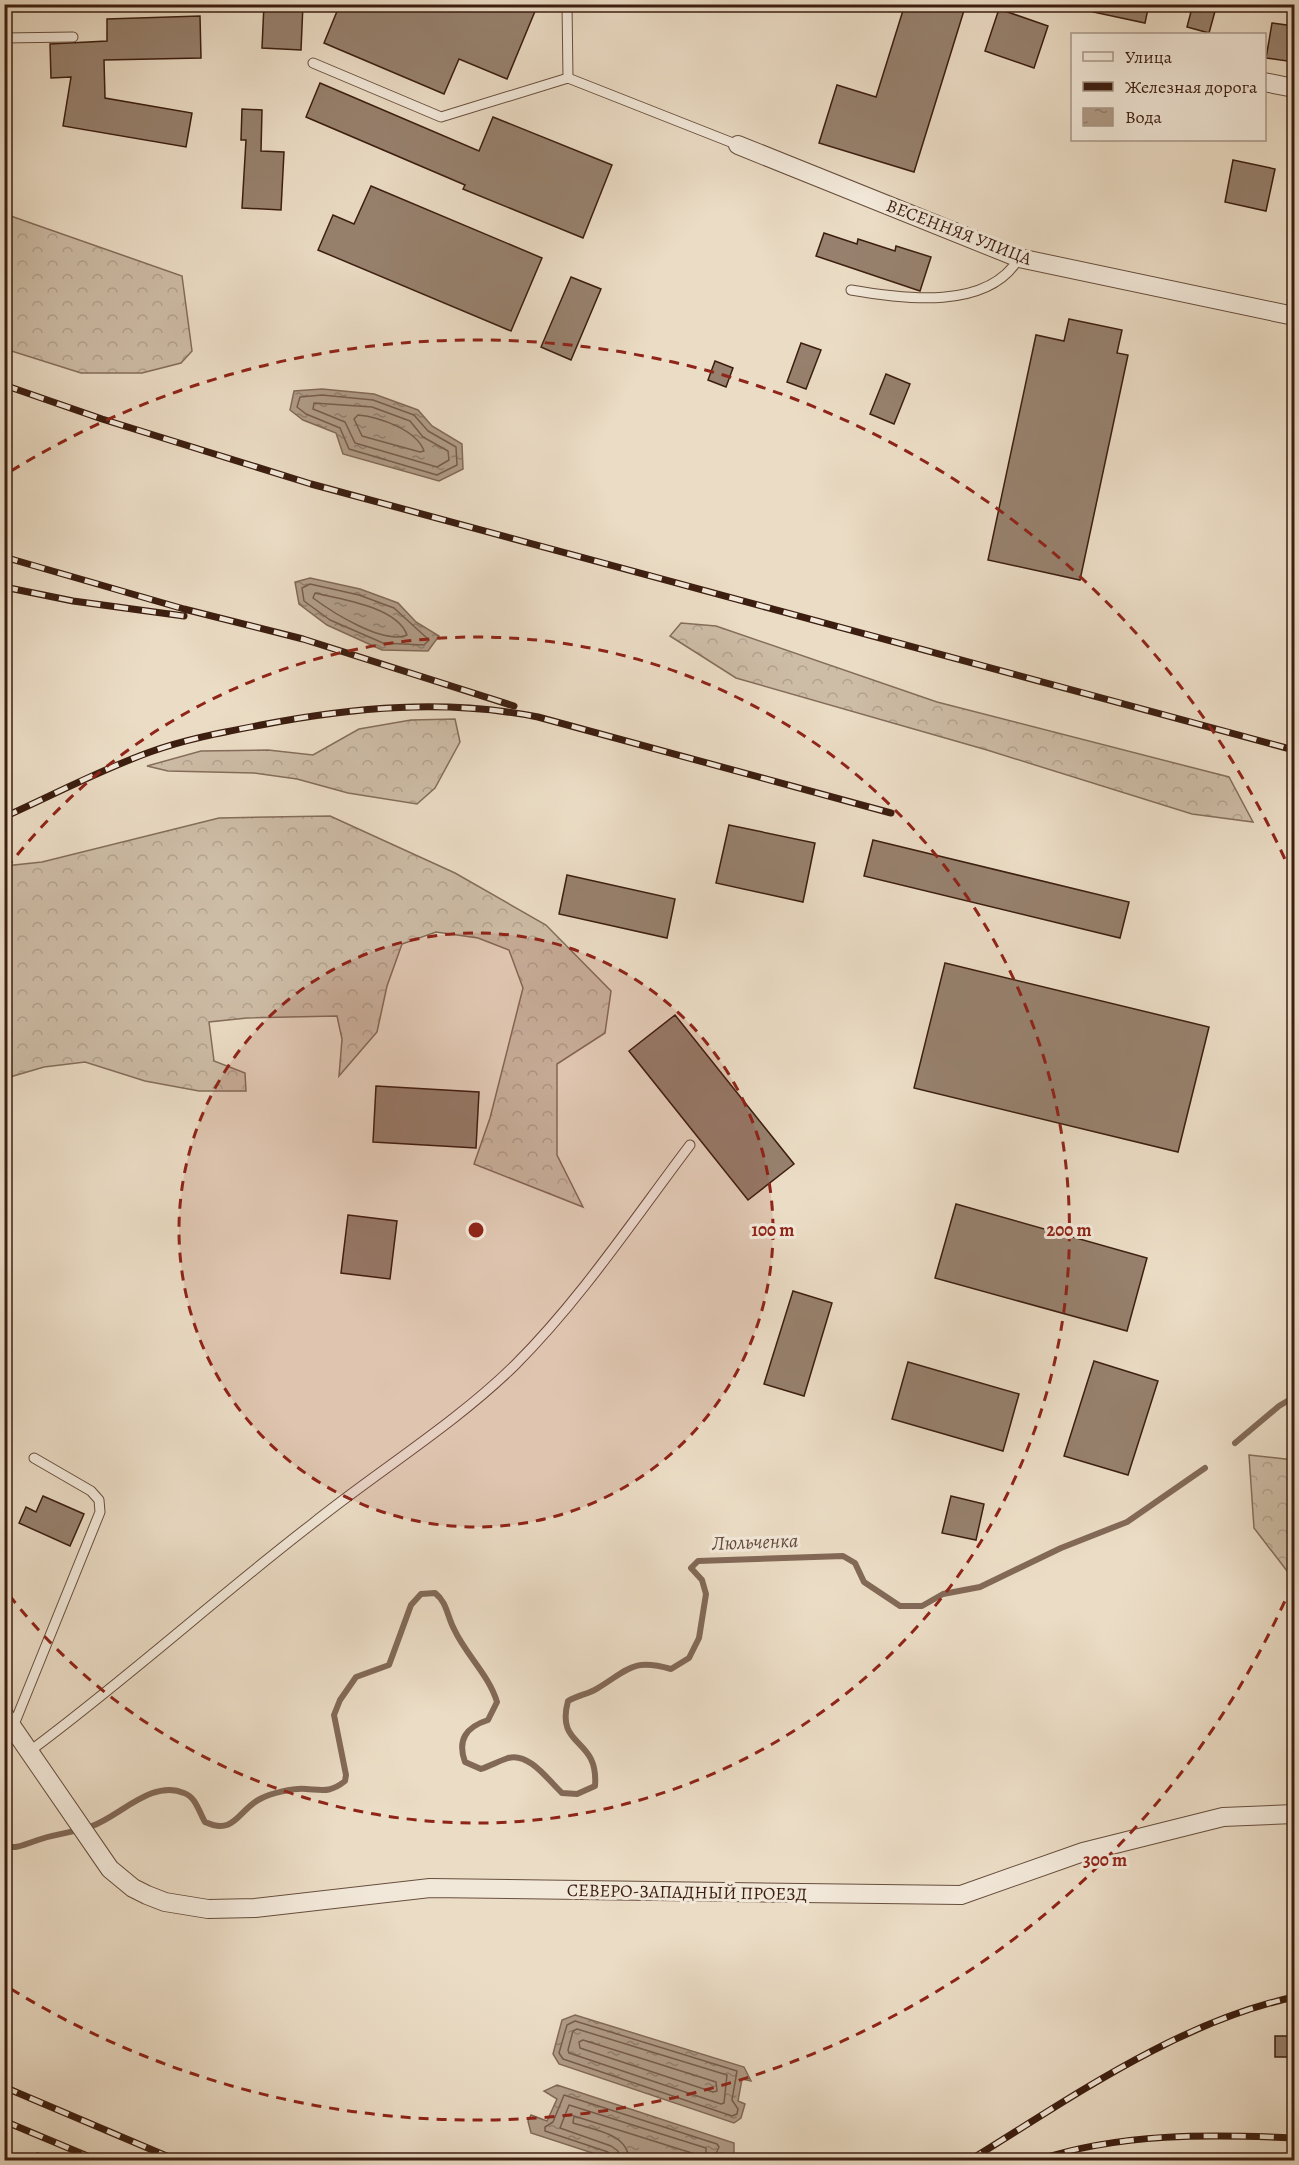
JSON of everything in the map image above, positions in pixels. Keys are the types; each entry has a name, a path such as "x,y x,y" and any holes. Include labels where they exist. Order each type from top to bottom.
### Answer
{"street":[{"path":"1266,82 1294,88"},
{"name":"ВЕСЕННЯЯ УЛИЦА","path":"738,145 1019,258 1294,316"},
{"path":"9,1721 30,1752"},
{"name":"СЕВЕРО-ЗАПАДНЫЙ ПРОЕЗД","path":"30,1752 110,1869 134,1888 165,1902 208,1909 255,1908 430,1888 961,1895 1083,1852 1223,1816 1294,1814"}],"lane":[{"path":"567,4 568,78"},
{"path":"4,38 73,37"},
{"path":"313,63 441,117 568,78 738,145"},
{"path":"851,290 901,298 942,297 988,288 1011,272 1019,258"},
{"path":"30,1752 119,1684 310,1525 459,1412 514,1366 567,1306 690,1145"},
{"path":"9,1721 100,1512 99,1500 91,1491 34,1458"}],"green space":[{"path":"5,214 182,276 192,351 181,363 142,373 81,373 5,349"},
{"path":"681,623 716,626 937,702 1229,777 1253,822 1192,814 987,750 736,678 670,636"},
{"path":"455,719 460,742 435,788 417,804 348,793 297,779 254,773 168,771 147,766 201,751 268,750 313,755 359,729 411,720"},
{"path":"330,816 455,873 546,925 611,991 605,1033 557,1064 557,1155 583,1207 474,1164 490,1118 523,988 509,950 478,938 436,932 402,944 387,986 377,1032 339,1076 342,1039 337,1016 247,1018 209,1022 214,1061 245,1073 246,1091 199,1091 145,1081 85,1062 44,1067 10,1077 5,1083 5,866 42,862 219,818"},
{"path":"1249,1455 1294,1460 1294,1580 1254,1528"}],"water":[{"path":"322,389 374,394 418,410 432,426 462,444 463,469 439,481 343,454 336,433 303,420 290,410 294,391"},
{"path":"310,578 360,589 398,603 416,622 439,636 428,651 382,650 327,625 299,604 295,582"},
{"path":"575,2015 744,2067 751,2081 742,2079 738,2101 745,2104 741,2118 734,2123 559,2064 553,2054 562,2020"},
{"path":"557,2085 734,2143 734,2156 721,2153 719,2160 614,2160 531,2133 528,2121 531,2115 547,2121 557,2099 544,2091"}],"building":[{"path":"264,4 303,4 301,50 262,48"},
{"path":"340,4 538,4 507,79 459,59 444,94 324,43"},
{"path":"905,4 966,4 914,172 819,143 837,85 876,97"},
{"path":"1094,4 1149,4 1145,23 1093,12"},
{"path":"1193,4 1217,4 1209,33 1187,27"},
{"path":"999,9 1048,26 1034,68 985,51"},
{"path":"200,16 201,58 104,60 105,98 192,113 186,147 63,126 71,77 51,78 50,44 107,41 107,19"},
{"path":"1272,23 1294,26 1294,62 1266,58"},
{"path":"320,83 479,151 493,117 612,165 583,238 463,189 465,185 306,117"},
{"path":"242,109 262,110 261,151 284,152 281,210 242,208 246,140 241,140"},
{"path":"1233,160 1275,169 1266,211 1225,202"},
{"path":"371,186 542,258 511,331 318,250 333,215 354,224"},
{"path":"824,233 857,244 858,239 895,251 896,246 931,257 920,291 816,256"},
{"path":"571,277 601,289 571,360 541,347"},
{"path":"1069,319 1122,330 1117,353 1128,355 1080,580 988,560 1036,335 1064,341"},
{"path":"801,343 821,350 806,389 787,382"},
{"path":"715,361 733,368 726,387 708,380"},
{"path":"886,374 910,384 894,424 870,414"},
{"path":"729,825 815,843 803,902 716,883"},
{"path":"873,840 1129,902 1120,938 864,876"},
{"path":"567,875 675,899 667,938 559,914"},
{"path":"945,963 1209,1027 1178,1152 914,1088"},
{"path":"675,1015 794,1164 748,1200 629,1051"},
{"path":"376,1086 479,1092 476,1148 373,1142"},
{"path":"956,1204 1147,1258 1127,1331 935,1278"},
{"path":"348,1215 397,1221 390,1279 341,1273"},
{"path":"793,1291 832,1303 804,1396 764,1384"},
{"path":"1094,1361 1158,1381 1128,1475 1064,1456"},
{"path":"908,1362 1019,1394 1003,1451 892,1419"},
{"path":"43,1496 84,1514 70,1546 19,1523 26,1507 36,1512"},
{"path":"951,1496 984,1504 976,1540 942,1533"},
{"path":"1275,2036 1294,2036 1294,2057 1275,2057"}],"waterway":[{"name":"Люльченка","path":"1235,1443 1279,1406 1294,1397"},
{"name":"Люльченка","path":"4,1846 20,1846 92,1826 136,1800 160,1791 172,1790 188,1795 194,1801 205,1822 223,1826 230,1824 253,1804 270,1795 295,1789 326,1790 340,1785 345,1781 346,1775 334,1715 340,1700 356,1677 389,1665 411,1605 421,1594 435,1593 442,1601 459,1638 489,1683 497,1702 488,1720 474,1726 465,1735 462,1747 465,1762 481,1769 516,1757 538,1768 562,1793 577,1794 595,1786 594,1770 591,1758 567,1727 568,1701 595,1690 632,1667 648,1665 671,1669 689,1658 699,1638 706,1594 702,1580 691,1568 698,1561 843,1556 855,1563 864,1582 900,1606 922,1606 943,1594 980,1587 1061,1548 1127,1522 1205,1468"}],"railway":[{"path":"4,385 102,419 311,484 1294,750"},
{"path":"4,557 184,609 303,639 514,706"},
{"path":"4,587 73,601 184,616"},
{"path":"4,817 113,767 164,747 191,740 261,725 330,714 434,707 503,711 538,717 891,813"},
{"path":"970,2160 1086,2088 1166,2044 1250,2009 1294,1997"},
{"path":"4,2087 176,2160"},
{"path":"4,2121 97,2160"},
{"path":"1038,2160 1100,2145 1165,2137 1294,2138"},
{"path":"38,2156 47,2160"}]}
